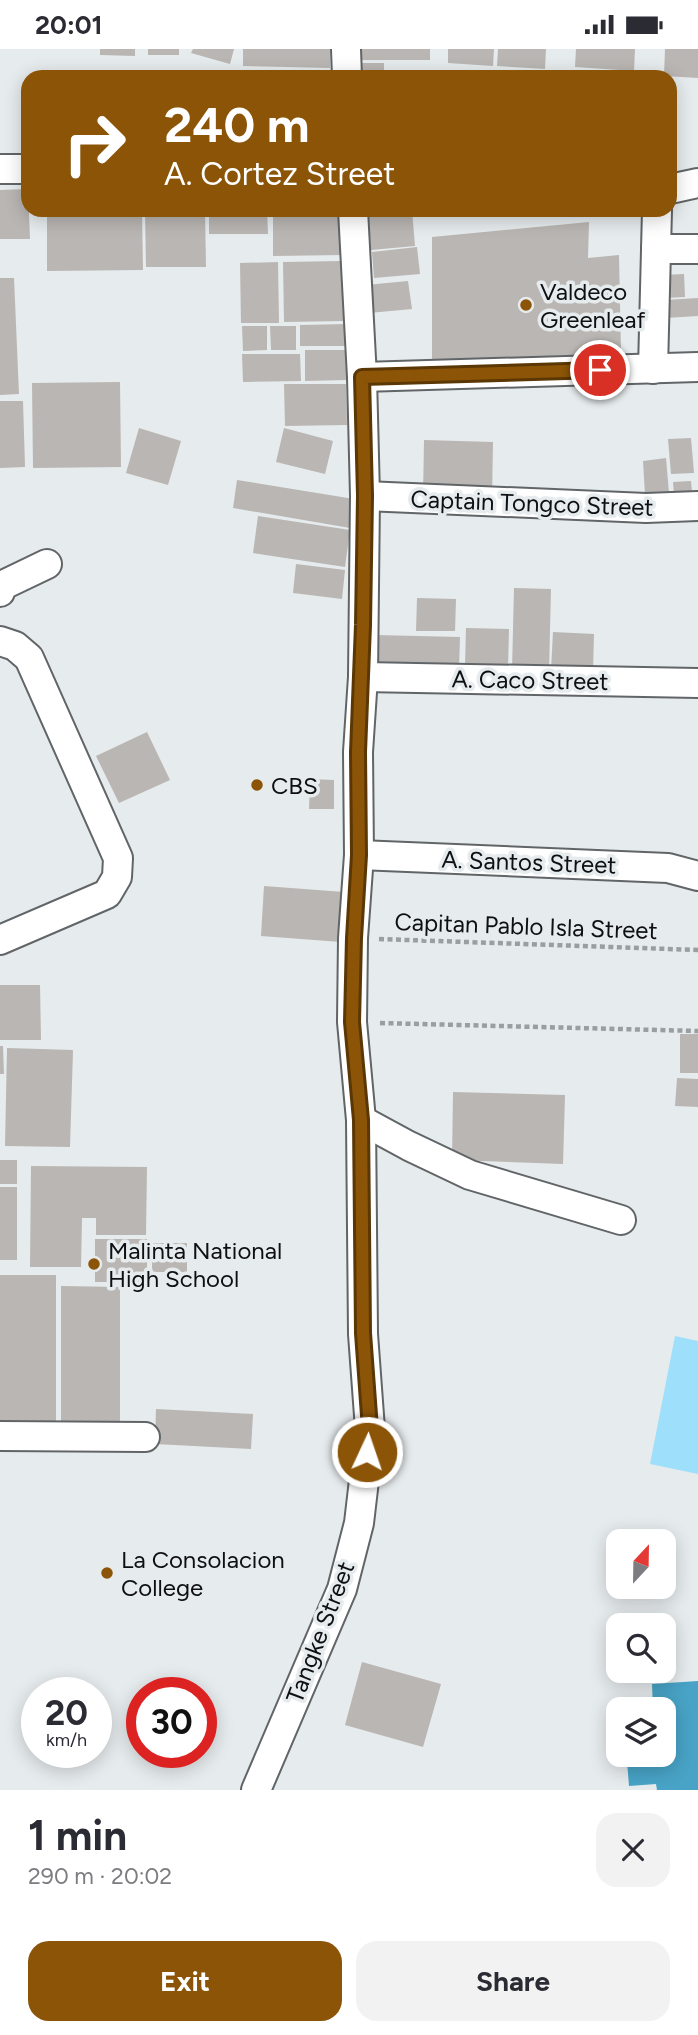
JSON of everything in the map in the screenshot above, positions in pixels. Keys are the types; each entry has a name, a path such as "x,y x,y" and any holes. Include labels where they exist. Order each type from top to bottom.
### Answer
{"street":[{"path":"346,49 347,70"},
{"path":"0,169 21,169"},
{"path":"677,188 698,183"},
{"name":"Tangke Street","path":"256,1790 341,1589 359,1523 370,1429 363,1333 361,1120 352,1022 359,855 358,752 363,677 365,496 353,217"},
{"path":"653,369 657,217"},
{"path":"656,249 698,249"},
{"path":"362,377 698,366"},
{"name":"Captain Tongco Street","path":"365,496 646,508 698,506"},
{"path":"0,592 1,586 47,564"},
{"path":"0,641 15,646 29,659 118,858 117,877 107,894 0,940"},
{"name":"A. Caco Street","path":"363,677 698,683"},
{"name":"A. Santos Street","path":"359,855 668,868 698,876"},
{"path":"361,1120 470,1175 621,1220"},
{"path":"0,1436 145,1437"}],"path":[{"name":"Capitan Pablo Isla Street","path":"354,938 698,950"},
{"path":"352,1022 698,1031"}],"shaded area":[{"path":"675,1336 698,1341 698,1474 650,1464"},
{"path":"698,1681 698,1790 657,1790 656,1784 629,1786 627,1767 676,1767 676,1697 652,1697 652,1684"}],"building":[{"path":"100,49 135,49 135,56 100,55"},
{"path":"148,49 179,49 179,55 148,55"},
{"path":"193,49 234,49 230,64 191,53"},
{"path":"243,49 330,49 330,68 243,66"},
{"path":"358,49 430,49 430,60 358,60"},
{"path":"448,49 494,49 493,66 448,63"},
{"path":"498,49 546,49 545,69 497,66"},
{"path":"576,49 635,49 634,70 575,67"},
{"path":"665,49 698,49 698,78 677,77 677,70 664,70"},
{"path":"361,63 384,63 384,70 361,70"},
{"path":"21,189 21,217 29,217 30,239 0,239 0,190"},
{"path":"47,217 142,217 143,270 47,271"},
{"path":"145,217 205,217 206,267 146,267"},
{"path":"209,217 267,217 268,234 209,234"},
{"path":"273,217 341,217 342,255 273,256"},
{"path":"368,217 413,217 415,246 371,250"},
{"name":"Valdeco Greenleaf","path":"589,222 588,258 619,255 621,353 432,361 432,237"},
{"path":"417,247 420,274 374,278 372,252"},
{"path":"343,261 343,321 284,322 283,262"},
{"path":"278,262 279,323 241,323 240,263"},
{"path":"684,274 685,297 665,298 664,275"},
{"path":"0,278 14,278 19,394 0,395"},
{"path":"408,281 412,309 369,313 366,285"},
{"path":"698,298 698,316 666,318 665,300"},
{"path":"349,324 349,346 300,346 300,325"},
{"path":"242,326 267,326 267,350 243,351"},
{"path":"270,326 296,326 296,350 271,350"},
{"path":"305,350 347,350 347,380 305,381"},
{"path":"242,354 300,354 301,381 243,382"},
{"path":"120,382 121,467 33,468 32,383"},
{"path":"284,384 346,384 347,425 285,426"},
{"path":"0,401 23,401 25,467 0,468"},
{"path":"139,428 181,441 168,485 126,473"},
{"path":"284,428 333,441 325,474 276,462"},
{"path":"691,438 694,473 671,474 668,439"},
{"path":"424,440 493,442 492,498 423,497"},
{"path":"666,458 669,493 645,495 643,461"},
{"path":"237,480 354,499 350,528 233,508"},
{"path":"691,481 692,492 674,494 673,482"},
{"path":"258,516 350,530 345,567 253,553"},
{"path":"296,564 345,570 342,599 293,593"},
{"path":"514,588 551,589 549,672 512,671"},
{"path":"417,598 456,599 455,631 416,631"},
{"path":"466,628 509,629 508,668 465,666"},
{"path":"553,632 594,634 593,671 551,670"},
{"path":"375,635 460,637 459,669 374,666"},
{"path":"147,732 170,780 119,803 96,756"},
{"path":"310,779 334,780 334,809 309,809"},
{"path":"264,886 344,892 341,942 261,936"},
{"path":"0,985 40,985 41,1040 0,1040"},
{"path":"680,1034 698,1034 698,1073 680,1073"},
{"path":"0,1046 3,1046 4,1074 0,1074"},
{"path":"7,1048 73,1050 70,1147 5,1146"},
{"path":"677,1078 698,1079 698,1107 675,1106"},
{"path":"453,1092 565,1095 563,1164 452,1160"},
{"path":"0,1160 17,1160 17,1184 0,1184"},
{"path":"31,1166 147,1167 146,1235 96,1235 96,1218 82,1218 81,1267 30,1267"},
{"path":"0,1187 17,1187 17,1260 0,1260"},
{"path":"95,1239 147,1239 147,1282 95,1282"},
{"path":"152,1243 187,1243 187,1272 152,1272"},
{"path":"0,1275 56,1275 56,1429 0,1429"},
{"path":"61,1286 120,1287 120,1424 61,1424"},
{"path":"156,1409 253,1414 251,1449 155,1444"},
{"path":"362,1662 441,1684 423,1747 345,1725"}],"place":[{"name":"Valdeco Greenleaf","path":"526,305"},
{"name":"CBS","path":"257,785"},
{"name":"Malinta National High School","path":"94,1264"},
{"name":"La Consolacion College","path":"107,1573"}],"route":[{"path":"367,1452 370,1429 363,1333 361,1120 352,1022 359,855 358,752 363,677 365,496 362,377 600,370"}]}
